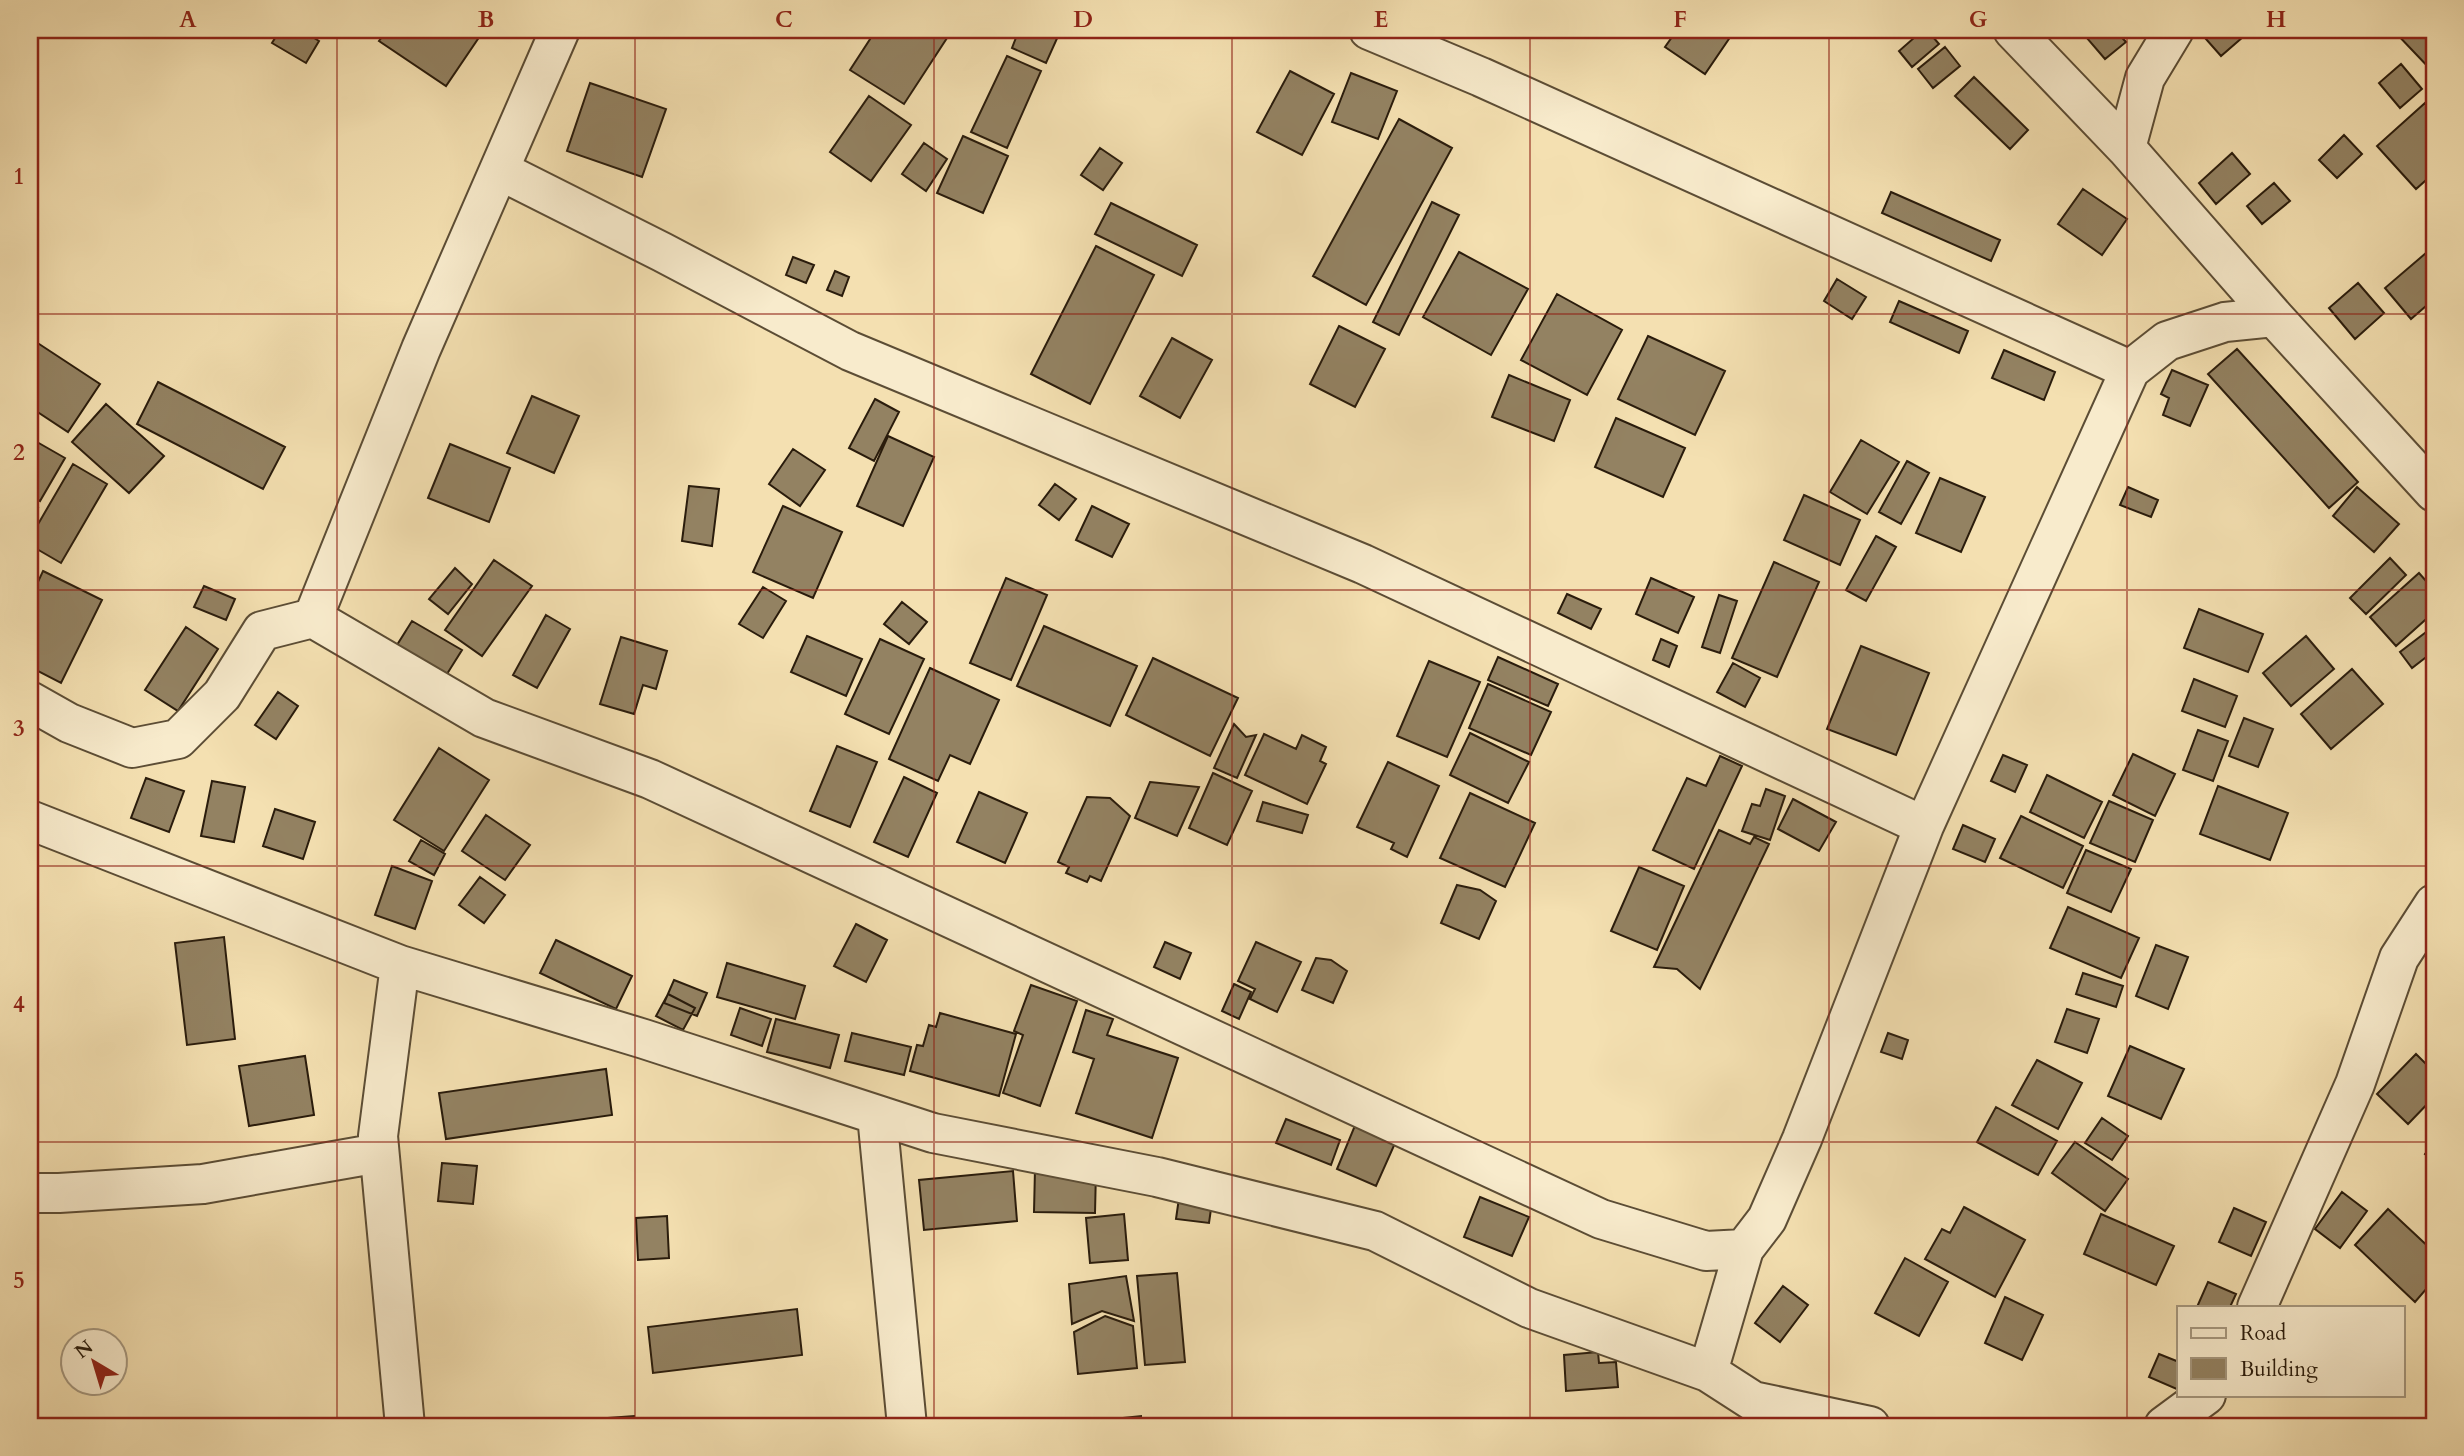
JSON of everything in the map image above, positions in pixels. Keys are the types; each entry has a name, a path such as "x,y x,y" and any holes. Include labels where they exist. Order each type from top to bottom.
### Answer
{"street":[{"path":"313,618 421,349 560,30"},
{"path":"1369,30 1481,77 2130,370"},
{"path":"2013,30 2126,148 2274,317 2434,492"},
{"path":"2126,148 2145,78 2174,30"},
{"path":"499,170 850,351 1363,564 1924,826"},
{"path":"1708,1372 1744,1249 1767,1219 1802,1139 1924,826 2130,370 2167,341 2225,322 2274,317"},
{"path":"30,701 69,723 132,748 178,738 222,695 262,631 313,618 484,718 650,779 1601,1219 1706,1251 1744,1249"},
{"path":"30,820 400,965 644,1039 933,1133 1157,1177 1375,1231 1529,1308 1708,1372 1753,1401 1870,1426"},
{"path":"2257,1306 2356,1084 2399,958 2434,904"},
{"path":"400,965 377,1136 405,1426"},
{"path":"877,1115 907,1426"},
{"path":"30,1192 59,1193 203,1184 379,1153"},
{"path":"2164,1426 2205,1396"}],"building":[{"path":"280,30 301,30 319,41 306,63 272,43"},
{"path":"387,30 484,30 446,86 379,41"},
{"path":"876,30 935,30 947,38 904,104 850,70"},
{"path":"1019,30 1050,30 1059,34 1046,63 1012,48"},
{"path":"1677,30 1735,30 1705,74 1665,47"},
{"path":"1923,30 1927,30 1939,44 1912,67 1899,51"},
{"path":"2095,30 2115,30 2126,42 2105,59 2086,37"},
{"path":"2198,30 2251,30 2221,56"},
{"path":"2393,30 2434,30 2433,72"},
{"path":"1945,47 1960,66 1933,88 1918,69"},
{"path":"1007,56 1041,71 1007,148 971,132"},
{"path":"2401,64 2422,89 2400,108 2379,83"},
{"path":"1290,71 1334,94 1302,155 1257,132"},
{"path":"1351,73 1397,91 1378,139 1332,122"},
{"path":"1974,77 2028,130 2010,149 1955,96"},
{"path":"590,83 666,109 642,177 567,151"},
{"path":"869,96 911,125 871,181 830,152"},
{"path":"2425,103 2434,114 2434,173 2416,189 2377,146"},
{"path":"1399,119 1452,148 1366,305 1313,276"},
{"path":"2344,135 2362,154 2337,178 2319,160"},
{"path":"963,136 1008,156 983,213 937,193"},
{"path":"924,143 947,159 926,191 902,174"},
{"path":"1100,148 1122,163 1103,190 1081,175"},
{"path":"2232,153 2250,174 2216,204 2199,183"},
{"path":"2274,183 2290,201 2262,224 2247,206"},
{"path":"2083,189 2127,219 2102,255 2058,224"},
{"path":"1891,192 2000,240 1991,261 1882,213"},
{"path":"1432,202 1459,215 1399,335 1373,322"},
{"path":"1111,203 1197,245 1182,276 1095,234"},
{"path":"1096,246 1154,275 1090,404 1031,374"},
{"path":"2433,247 2434,299 2411,319 2385,288"},
{"path":"1459,252 1528,289 1491,355 1423,317"},
{"path":"793,257 814,265 806,283 786,275"},
{"path":"835,271 849,277 842,296 827,290"},
{"path":"1837,279 1866,297 1852,319 1824,301"},
{"path":"2358,283 2384,313 2355,339 2329,308"},
{"path":"1557,294 1622,330 1587,395 1521,360"},
{"path":"1899,301 1968,331 1959,353 1890,322"},
{"path":"1339,326 1385,349 1355,407 1310,384"},
{"path":"1648,336 1725,371 1695,435 1618,399"},
{"path":"30,338 100,384 68,432 30,407"},
{"path":"1172,338 1212,360 1180,418 1140,396"},
{"path":"2237,349 2358,482 2329,508 2208,374"},
{"path":"2004,350 2055,372 2044,400 1992,378"},
{"path":"2172,370 2208,385 2190,426 2163,415 2169,398 2161,394"},
{"path":"1509,375 1570,400 1554,441 1492,417"},
{"path":"158,382 285,447 263,489 137,424"},
{"path":"532,396 579,416 554,473 507,453"},
{"path":"875,399 899,412 874,461 849,448"},
{"path":"106,404 164,456 129,493 72,442"},
{"path":"1616,418 1685,448 1663,497 1595,467"},
{"path":"888,436 934,457 903,526 857,506"},
{"path":"30,438 65,458 40,501 30,495"},
{"path":"1861,440 1899,462 1867,514 1830,492"},
{"path":"450,444 510,468 489,522 428,498"},
{"path":"793,449 825,470 800,506 769,484"},
{"path":"1907,461 1929,473 1901,524 1879,512"},
{"path":"73,464 107,484 61,563 30,545 30,538"},
{"path":"1940,478 1985,497 1961,552 1916,533"},
{"path":"1055,484 1076,499 1059,520 1039,505"},
{"path":"689,486 719,489 712,546 682,541"},
{"path":"2128,487 2158,500 2151,517 2120,505"},
{"path":"2357,487 2399,524 2374,552 2333,516"},
{"path":"1804,495 1860,520 1840,565 1784,540"},
{"path":"30,504 38,508 30,524"},
{"path":"783,506 842,532 813,598 753,572"},
{"path":"1092,506 1129,524 1112,557 1076,540"},
{"path":"1876,536 1896,547 1866,601 1846,590"},
{"path":"2390,558 2406,575 2366,614 2350,598"},
{"path":"494,560 532,586 482,656 445,630"},
{"path":"1774,562 1819,582 1777,677 1732,658"},
{"path":"455,568 472,584 448,614 429,599"},
{"path":"43,571 102,600 61,683 30,667 30,599"},
{"path":"2419,573 2434,590 2434,612 2396,646 2370,617"},
{"path":"1006,578 1047,595 1011,680 970,663"},
{"path":"1651,578 1694,597 1678,633 1636,614"},
{"path":"204,586 235,599 226,620 194,607"},
{"path":"763,587 786,601 763,638 739,624"},
{"path":"1567,594 1601,609 1591,629 1558,613"},
{"path":"1719,595 1737,601 1720,653 1702,647"},
{"path":"902,602 927,622 909,644 884,624"},
{"path":"2199,609 2263,634 2248,672 2184,648"},
{"path":"546,615 570,629 537,688 513,675"},
{"path":"412,621 462,650 447,674 397,645"},
{"path":"1044,626 1137,666 1110,726 1017,686"},
{"path":"2434,626 2434,651 2412,668 2400,652"},
{"path":"186,627 218,649 178,711 145,690"},
{"path":"807,636 862,659 846,696 791,672"},
{"path":"2306,636 2334,669 2291,706 2263,673"},
{"path":"621,637 667,651 656,689 643,685 634,714 600,704"},
{"path":"880,639 924,659 889,734 845,714"},
{"path":"1661,639 1677,646 1669,667 1653,660"},
{"path":"1861,646 1929,673 1896,755 1827,729"},
{"path":"1498,657 1558,684 1548,706 1488,680"},
{"path":"1153,658 1238,698 1210,756 1126,715"},
{"path":"1429,661 1480,682 1447,757 1397,736"},
{"path":"1733,663 1760,678 1745,707 1717,692"},
{"path":"930,668 999,700 970,764 950,755 938,781 889,759"},
{"path":"2352,669 2383,704 2331,749 2301,714"},
{"path":"2194,679 2237,696 2225,727 2182,711"},
{"path":"1488,684 1551,712 1531,755 1469,728"},
{"path":"278,692 298,706 276,739 255,725"},
{"path":"2244,718 2273,729 2258,767 2229,756"},
{"path":"1234,724 1246,737 1256,735 1237,778 1214,768"},
{"path":"2198,730 2228,741 2213,781 2183,770"},
{"path":"1470,733 1529,762 1508,803 1450,775"},
{"path":"1264,734 1296,749 1302,735 1326,747 1320,761 1326,764 1307,804 1245,775"},
{"path":"837,746 877,762 850,827 810,811"},
{"path":"439,748 489,780 444,851 394,820"},
{"path":"2133,754 2175,774 2155,816 2113,795"},
{"path":"2003,755 2027,765 2015,792 1991,781"},
{"path":"1720,756 1742,766 1694,869 1653,850 1687,778 1706,786"},
{"path":"1388,762 1439,786 1407,857 1391,849 1394,843 1357,827"},
{"path":"1213,773 1252,791 1227,845 1189,828"},
{"path":"2047,775 2102,802 2084,838 2030,812"},
{"path":"904,777 937,793 908,857 874,842"},
{"path":"146,778 184,791 169,832 131,818"},
{"path":"212,781 245,787 234,842 201,836"},
{"path":"1150,782 1199,787 1177,836 1135,818"},
{"path":"2218,786 2288,813 2270,860 2200,834"},
{"path":"1766,789 1785,796 1770,840 1742,831 1752,804 1760,806"},
{"path":"979,792 1027,813 1005,863 957,842"},
{"path":"1470,793 1535,823 1505,887 1440,858"},
{"path":"1087,797 1110,798 1130,816 1101,881 1090,876 1087,882 1066,873 1069,867 1058,862"},
{"path":"1793,799 1836,822 1819,851 1778,829"},
{"path":"2109,801 2153,820 2135,862 2090,843"},
{"path":"1263,802 1308,815 1302,833 1257,821"},
{"path":"275,809 315,822 303,859 263,846"},
{"path":"486,815 530,845 505,880 462,851"},
{"path":"2021,816 2083,846 2063,888 2000,858"},
{"path":"1963,825 1995,839 1985,862 1953,849"},
{"path":"1719,830 1750,844 1754,837 1769,844 1700,989 1677,969 1654,967"},
{"path":"421,840 445,854 434,875 409,861"},
{"path":"2086,850 2131,869 2111,912 2067,893"},
{"path":"392,866 432,881 415,929 375,915"},
{"path":"1639,867 1684,886 1657,950 1611,931"},
{"path":"480,877 505,895 484,923 459,905"},
{"path":"1457,885 1480,890 1496,901 1479,939 1441,923"},
{"path":"2068,907 2139,938 2121,978 2050,948"},
{"path":"856,924 887,940 866,982 834,966"},
{"path":"224,937 235,1039 187,1045 175,943"},
{"path":"556,940 632,976 616,1009 540,973"},
{"path":"1165,942 1191,953 1180,979 1154,967"},
{"path":"1256,942 1301,962 1277,1012 1250,999 1255,989 1238,981"},
{"path":"2156,945 2188,957 2168,1009 2136,996"},
{"path":"1316,958 1331,960 1347,971 1333,1003 1302,990"},
{"path":"727,963 805,986 795,1019 717,997"},
{"path":"2083,973 2123,986 2116,1007 2076,994"},
{"path":"674,980 707,993 697,1016 664,1003"},
{"path":"1234,984 1251,992 1239,1019 1222,1011"},
{"path":"1031,985 1077,1001 1040,1106 1003,1093 1023,1035 1014,1031"},
{"path":"668,994 695,1008 683,1030 656,1016"},
{"path":"740,1008 771,1019 762,1046 731,1035"},
{"path":"2067,1009 2099,1019 2087,1053 2055,1042"},
{"path":"1086,1010 1113,1019 1107,1035 1178,1058 1152,1138 1076,1113 1094,1059 1073,1052"},
{"path":"940,1013 1016,1034 999,1096 910,1071 917,1045 923,1046 929,1025 936,1027"},
{"path":"776,1019 839,1035 830,1068 767,1052"},
{"path":"852,1033 911,1047 904,1075 845,1061"},
{"path":"1888,1033 1908,1040 1902,1059 1881,1052"},
{"path":"2130,1046 2184,1069 2161,1119 2108,1096"},
{"path":"2416,1054 2434,1072 2434,1097 2408,1124 2377,1094"},
{"path":"305,1056 314,1115 249,1126 239,1066"},
{"path":"2037,1060 2082,1083 2058,1129 2012,1105"},
{"path":"606,1069 612,1115 446,1139 439,1093"},
{"path":"1996,1107 2057,1141 2038,1175 1977,1142"},
{"path":"2102,1118 2128,1136 2112,1160 2085,1143"},
{"path":"1286,1119 1340,1140 1331,1165 1276,1143"},
{"path":"1356,1123 1396,1141 1376,1186 1337,1169"},
{"path":"2075,1142 2128,1179 2105,1211 2052,1173"},
{"path":"2434,1143 2434,1161 2425,1154"},
{"path":"442,1163 477,1166 473,1204 438,1201"},
{"path":"1035,1169 1096,1170 1095,1213 1034,1212"},
{"path":"1013,1171 1017,1221 924,1230 919,1180"},
{"path":"1180,1191 1213,1195 1209,1223 1176,1219"},
{"path":"2342,1192 2367,1211 2340,1248 2315,1229"},
{"path":"1480,1197 1529,1217 1512,1256 1464,1237"},
{"path":"1964,1207 2025,1240 1995,1297 1925,1259 1942,1229 1950,1233"},
{"path":"2234,1208 2266,1222 2251,1256 2219,1242"},
{"path":"2388,1209 2434,1252 2434,1280 2415,1302 2355,1245"},
{"path":"1124,1214 1128,1260 1090,1263 1086,1218"},
{"path":"2101,1214 2174,1246 2156,1285 2084,1254"},
{"path":"667,1216 669,1258 638,1260 636,1218"},
{"path":"1905,1258 1948,1282 1919,1336 1875,1313"},
{"path":"1177,1273 1185,1362 1145,1365 1137,1276"},
{"path":"1126,1276 1134,1321 1102,1311 1072,1324 1069,1284"},
{"path":"2208,1282 2236,1294 2230,1306 2197,1306"},
{"path":"1783,1286 1808,1305 1780,1342 1755,1323"},
{"path":"2005,1297 2043,1315 2022,1360 1985,1343"},
{"path":"797,1309 802,1355 653,1373 648,1327"},
{"path":"1105,1316 1133,1326 1137,1368 1078,1374 1074,1332"},
{"path":"1598,1352 1599,1363 1616,1362 1618,1387 1566,1391 1564,1355"},
{"path":"2159,1354 2177,1361 2177,1389 2149,1377"},
{"path":"634,1416 634,1426 567,1426 567,1421"},
{"path":"1141,1416 1141,1426 1074,1426 1073,1423"}]}
